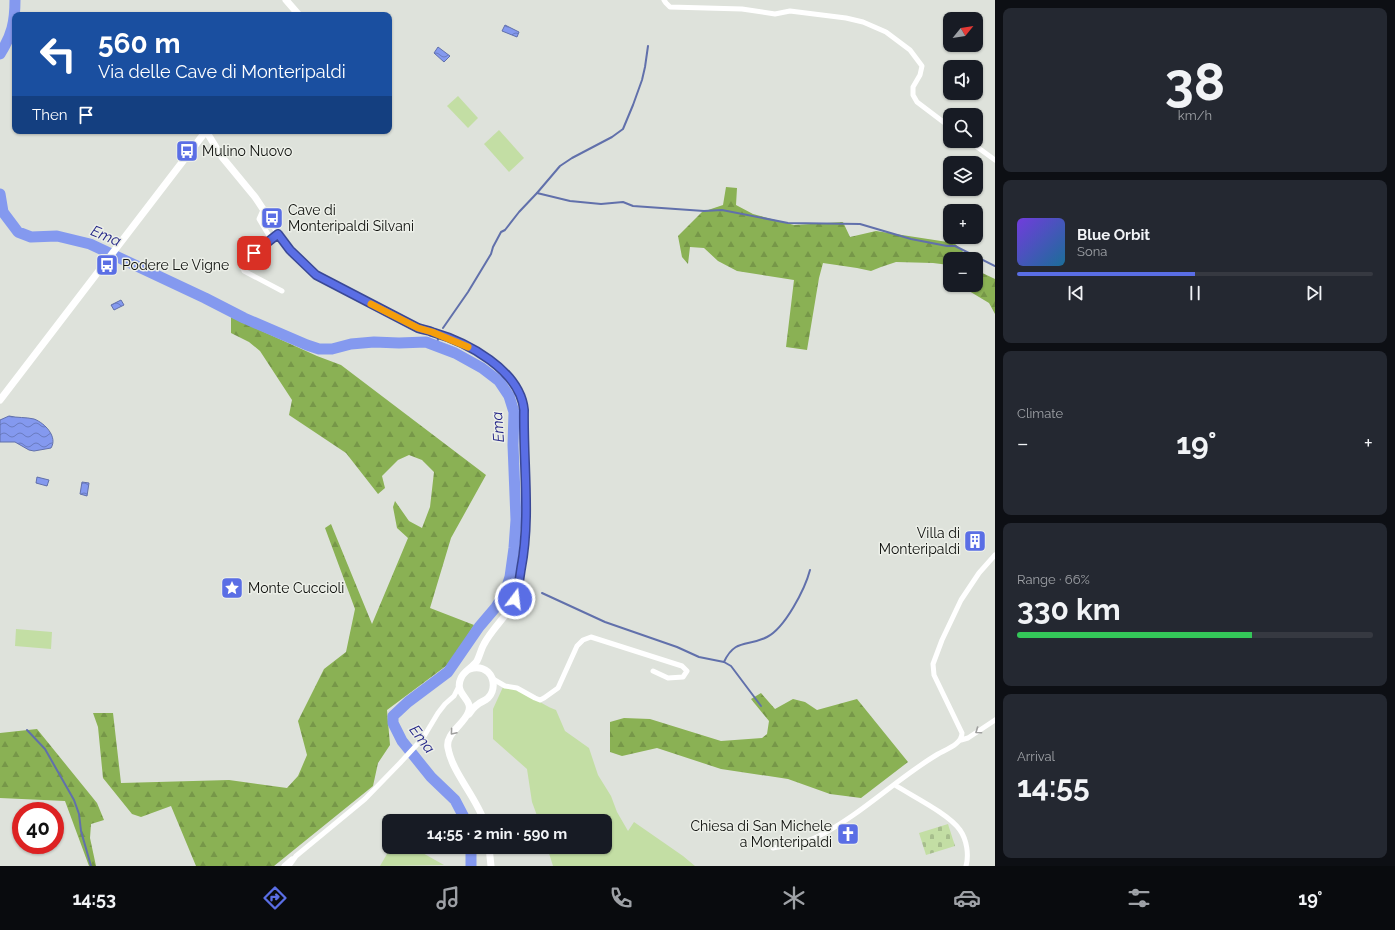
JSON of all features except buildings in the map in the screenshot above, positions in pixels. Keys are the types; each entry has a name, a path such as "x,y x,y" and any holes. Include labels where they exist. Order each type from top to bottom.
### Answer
{"street":[{"path":"286,0 297,12"},
{"path":"664,0 670,7 742,9 775,14 790,11 827,14 863,22 886,32 910,50 922,66 920,76 913,87 913,95 917,102 943,122"},
{"path":"0,400 204,134"},
{"path":"208,134 222,157 254,197 290,250 316,275 418,328 455,341 480,353 506,375 518,389 522,396 524,410 526,529 518,592 512,607 483,644 477,660 470,669 463,674 454,696 438,713 423,738 365,799 284,866"},
{"path":"979,148 995,160"},
{"path":"263,210 259,218 271,239"},
{"path":"278,234 242,265 244,270 282,291"},
{"path":"961,740 962,733 934,675 933,664 942,640 961,600 979,573 995,555"},
{"path":"470,669 481,668 488,672 493,679 504,686 516,688 540,700 558,688 577,646 583,640 591,637 682,666 687,671 683,677 668,678 653,671"},
{"path":"479,655 481,668"},
{"path":"482,814 450,756 447,741 476,705 488,698 493,690 493,679"},
{"path":"459,686 461,694 469,703 470,709 466,718"},
{"path":"493,690 504,686"},
{"path":"450,700 461,698 472,702 482,702"},
{"path":"773,848 800,843 817,837 865,807 929,760 961,740 968,738 995,720"},
{"path":"895,785 949,819 960,831 966,845 968,859 966,866"},
{"path":"490,854 490,865"},
{"path":"289,866 296,856"}],"green space":[{"path":"458,96 478,118 468,128 447,106"},
{"path":"499,130 524,158 509,172 484,144"},
{"path":"726,187 737,188 736,205 753,214 794,225 843,222 850,237 876,231 943,241 943,244 955,244 963,251 943,252 943,264 896,262 871,271 823,263 819,278 807,350 786,347 794,280 737,271 718,261 704,248 690,247 688,264 682,257 678,236 702,212 723,205"},
{"path":"983,273 995,279 995,314 989,303 971,292 983,292"},
{"path":"231,317 317,356 341,365 486,475 451,538 430,608 474,625 450,663 387,710 390,745 378,763 373,786 274,866 196,866 171,806 141,817 132,814 103,778 98,727 93,713 113,713 121,783 229,780 287,788 298,776 307,755 298,721 324,669 346,652 355,609 325,528 331,524 372,624 408,538 397,528 393,507 395,501 409,521 422,528 430,507 434,472 422,460 409,455 398,460 382,476 385,488 378,494 346,453 289,415 292,400 260,351 249,342 231,333"},
{"path":"16,629 52,632 51,649 15,646"},
{"path":"503,687 523,692 556,710 565,731 589,748 598,775 611,796 617,812 628,831 634,822 695,866 553,866 549,854 612,854 612,814 536,814 532,802 527,769 493,739 493,709"},
{"path":"761,693 775,709 793,699 805,702 817,710 857,699 908,762 861,798 830,794 788,779 721,769 657,748 622,756 610,752 610,722 624,718 650,719 721,741 762,738 767,734 769,721 751,699"},
{"path":"37,729 97,803 104,820 91,824 90,838 96,866 89,866 65,801 0,798 0,733"},
{"path":"948,824 955,846 926,855 919,833"},
{"path":"387,854 424,854 444,865 380,866"}],"water":[{"path":"505,25 519,32 517,37 502,31"},
{"path":"438,47 450,56 444,62 434,53"},
{"path":"121,300 124,305 114,310 111,305"},
{"path":"9,416 34,419 46,427 53,439 51,448 34,451 29,450 15,442 0,442 0,420"},
{"path":"37,477 49,480 47,486 36,483"},
{"path":"82,482 89,483 87,496 80,494"}],"waterway":[{"name":"Ema","path":"14,12 15,0"},
{"name":"Ema","path":"0,54 12,28"},
{"path":"443,328 468,292 491,254 501,232 505,230 560,166 612,137 623,129 642,80 648,46"},
{"path":"537,193 570,201 601,204 623,202 633,206 704,211 722,210 788,223 860,224 911,239 947,246 955,246 995,266"},
{"name":"Ema","path":"0,194 3,212 18,232 31,237 57,236 90,244 244,318 307,345 319,349 332,349 351,344 374,342 426,342 455,353 482,368 499,381 509,396 514,412 513,445 516,520 510,577 505,593 448,672 408,702 393,716 393,723 402,741 431,777 455,800 462,814"},
{"name":"Ema","path":"103,255 106,251"},
{"name":"Ema","path":"436,346 438,339"},
{"path":"724,662 728,654 737,646 767,637 781,625 799,597 810,570"},
{"name":"Ema","path":"509,580 515,582"},
{"path":"542,593 605,622 677,647 699,657 724,662 731,666 761,706"},
{"path":"27,730 45,749 74,800 79,814 81,831 91,866"},
{"name":"Ema","path":"471,854 471,866"}],"slow traffic":[{"path":"371,304 418,328 432,332 468,347"}],"place":[{"name":"Mulino Nuovo","path":"187,151"},
{"name":"Cave di Monteripaldi Silvani","path":"272,218"},
{"name":"Podere Le Vigne","path":"107,265"},
{"name":"Villa di Monteripaldi","path":"975,541"},
{"name":"Monte Cuccioli","path":"232,588"},
{"name":"Chiesa di San Michele a Monteripaldi","path":"848,834"}],"route":[{"path":"254,253 278,234 302,263 316,275 418,328 455,341 480,353 498,367 518,389 522,396 524,410 526,529 518,592 515,599"}]}
